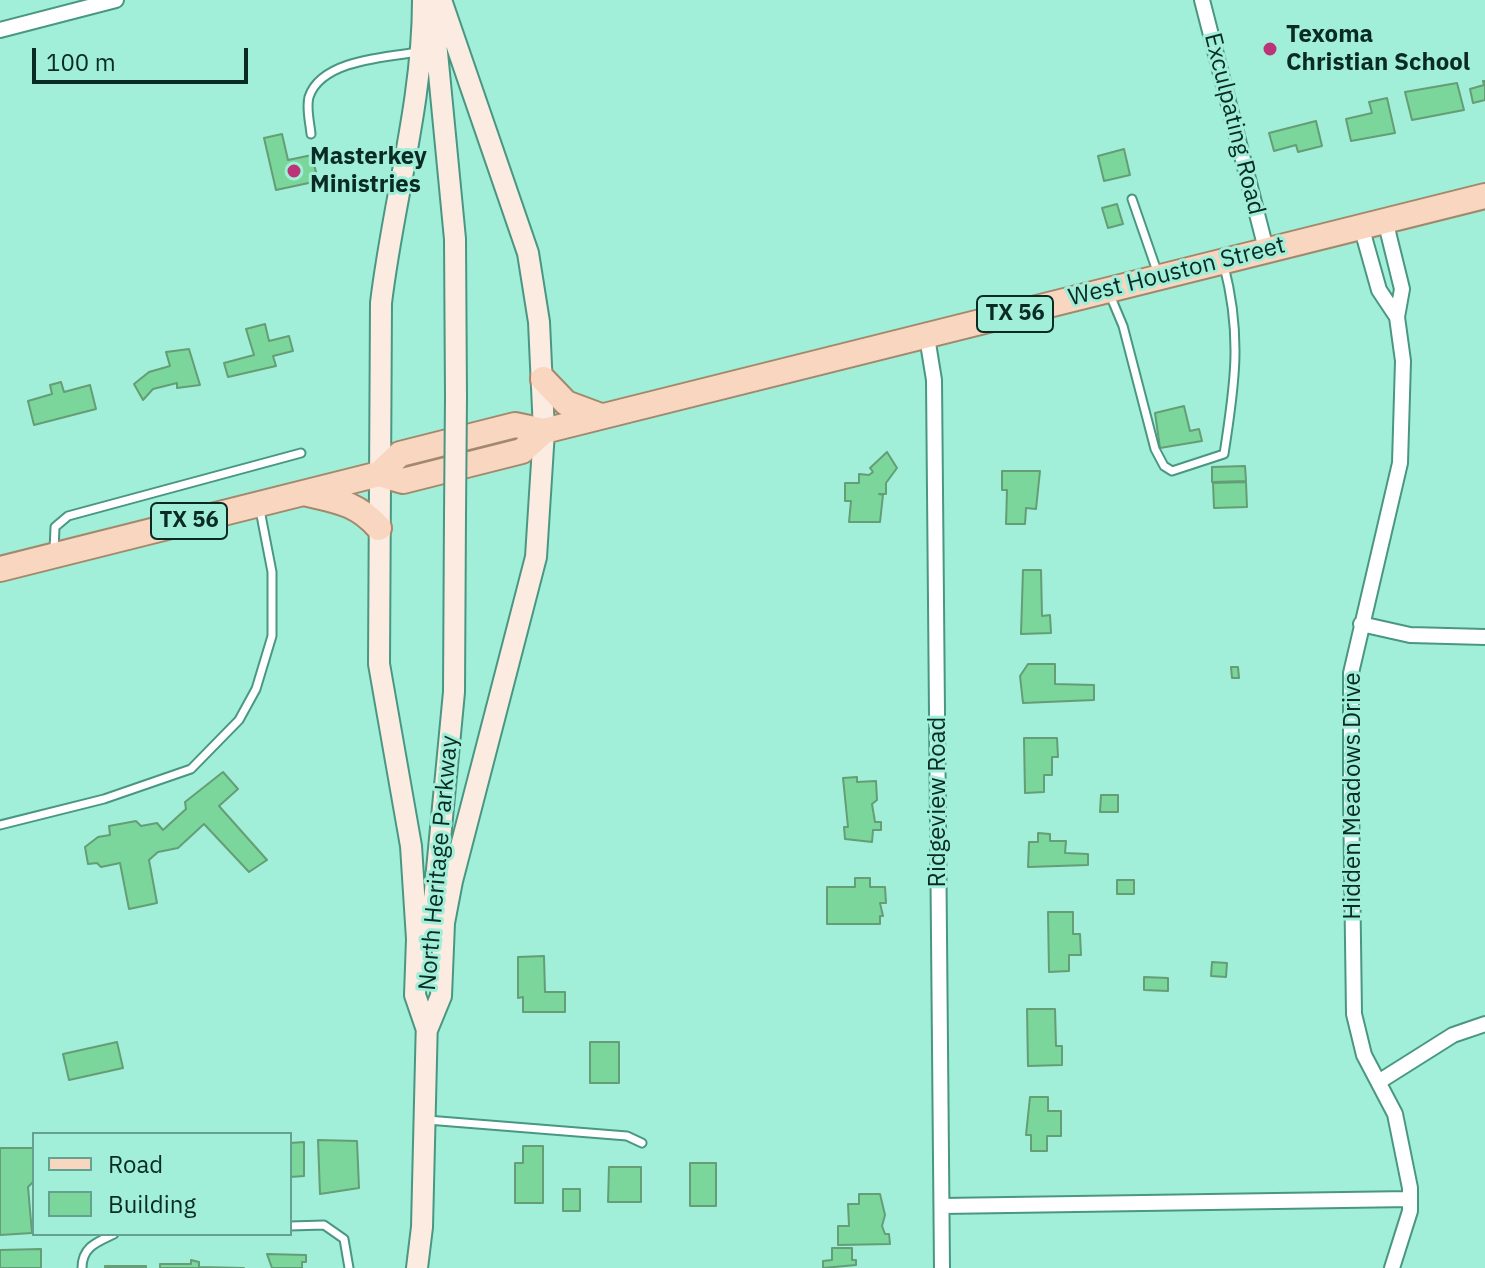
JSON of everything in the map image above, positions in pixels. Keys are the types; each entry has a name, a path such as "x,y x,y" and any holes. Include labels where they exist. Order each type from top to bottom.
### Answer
{"main road":[{"path":"423,0 428,49"},
{"path":"427,1030 415,995 417,939 411,846 379,664 379,474 381,303 388,246 428,49 431,0"},
{"path":"427,1030 441,996 444,923 452,881 536,557 544,431 539,322 528,253 441,0"},
{"name":"North Heritage Parkway","path":"417,1268 430,939 454,692 455,239 428,49"},
{"name":"West Houston Street","path":"0,569 379,474 400,454 515,425 544,431 1485,196"},
{"path":"543,379 566,403 601,416"},
{"path":"302,493 350,503 364,511 379,528"}],"street":[{"path":"0,30 116,0"},
{"name":"Exculpating Road","path":"1202,0 1266,249"},
{"name":"Hidden Meadows Drive","path":"1385,220 1402,289 1397,317 1403,361 1400,463 1351,673 1354,1014 1364,1055 1395,1114 1406,1154 1410,1199 1401,1248 1392,1268"},
{"name":"Hidden Meadows Drive","path":"1361,226 1379,290 1397,317"},
{"name":"Ridgeview Road","path":"927,337 934,380 942,1268"},
{"path":"1361,624 1410,635 1485,637"},
{"path":"1380,1081 1453,1035 1485,1024"},
{"path":"942,1206 1410,1199"}],"lane":[{"path":"311,134 308,101 315,82 348,65 428,49"},
{"path":"1132,199 1159,276"},
{"path":"1108,290 1123,326 1155,449 1164,466 1172,471 1188,467 1224,454 1237,356 1236,312 1222,260"},
{"path":"55,555 55,527 68,516 301,453"},
{"path":"0,825 104,799 191,769 239,720 256,689 272,636 272,572 259,504"},
{"path":"425,1120 627,1136 642,1143"},
{"path":"292,1226 324,1225 344,1239 349,1268"},
{"path":"86,1236 91,1244"},
{"path":"82,1268 82,1257 91,1244 109,1236"}],"building":[{"path":"1485,81 1485,100 1473,103 1470,89 1484,85"},
{"path":"1457,83 1464,110 1412,120 1405,92"},
{"path":"1387,98 1395,133 1351,141 1346,119 1372,113 1369,102"},
{"path":"1316,121 1322,146 1298,152 1296,145 1274,151 1269,133"},
{"name":"Masterkey Ministries","path":"282,134 288,160 312,155 318,181 276,190 264,138"},
{"path":"1124,149 1130,175 1104,181 1098,156"},
{"path":"1117,204 1123,224 1108,228 1102,208"},
{"path":"265,324 269,341 289,336 293,351 273,356 276,366 228,377 224,363 254,355 246,329"},
{"path":"189,349 200,385 177,388 177,383 153,389 143,400 134,384 149,372 170,366 166,352"},
{"path":"61,382 64,392 90,385 96,409 34,425 28,401 52,394 50,385"},
{"path":"1184,406 1190,431 1199,429 1202,441 1160,448 1155,413"},
{"path":"887,452 897,468 886,483 886,494 879,494 883,495 880,522 849,522 851,501 845,501 845,483 859,483 859,474 869,475 873,472 870,468"},
{"path":"1245,466 1246,481 1212,482 1212,467"},
{"path":"1002,471 1040,471 1036,509 1026,508 1025,524 1006,524 1007,490 1002,490"},
{"path":"1246,482 1247,507 1214,508 1213,483"},
{"path":"1023,570 1041,570 1042,616 1050,615 1051,633 1021,634"},
{"path":"1028,664 1055,664 1055,684 1094,685 1094,700 1023,703 1020,676"},
{"path":"1231,667 1238,667 1239,678 1232,678"},
{"path":"1024,738 1057,738 1058,757 1052,757 1052,775 1044,775 1044,792 1025,793"},
{"path":"223,772 238,789 219,806 267,860 249,872 204,824 178,848 158,852 149,860 157,903 129,909 120,863 101,867 97,863 88,864 85,847 98,837 110,835 109,826 136,821 141,826 157,823 163,830 186,809 185,802"},
{"path":"857,777 857,782 876,781 877,800 872,804 875,822 881,822 881,830 873,830 872,842 845,839 844,827 848,827 843,778"},
{"path":"1101,795 1118,795 1118,812 1100,812"},
{"path":"1038,833 1050,834 1050,841 1066,841 1065,853 1088,854 1088,865 1028,867 1029,842 1038,842"},
{"path":"855,878 870,878 870,887 885,887 886,903 880,903 883,916 880,916 880,924 827,924 827,887 855,887"},
{"path":"1117,880 1134,880 1134,894 1117,894"},
{"path":"1048,912 1073,912 1073,934 1080,934 1081,955 1069,955 1069,971 1049,972"},
{"path":"544,956 545,992 565,992 565,1012 523,1012 523,997 518,998 518,957"},
{"path":"1212,962 1227,963 1226,977 1211,976"},
{"path":"1144,977 1168,978 1168,991 1144,990"},
{"path":"1027,1009 1055,1009 1056,1046 1062,1046 1062,1065 1028,1066"},
{"path":"117,1042 123,1068 69,1080 63,1054"},
{"path":"590,1042 619,1042 619,1083 590,1083"},
{"path":"1030,1097 1048,1097 1048,1111 1061,1111 1061,1136 1047,1136 1047,1151 1031,1151 1031,1135 1026,1135"},
{"path":"318,1140 357,1141 359,1188 320,1194"},
{"path":"304,1142 304,1176 292,1177 292,1143"},
{"path":"523,1146 543,1146 543,1203 515,1203 515,1163 523,1163"},
{"path":"0,1148 32,1148 32,1183 28,1187 32,1233 0,1235"},
{"path":"690,1163 716,1163 716,1206 690,1206"},
{"path":"609,1167 641,1167 641,1202 608,1202"},
{"path":"563,1189 580,1189 580,1211 563,1211"},
{"path":"859,1194 880,1194 885,1215 882,1226 885,1234 889,1234 890,1244 838,1245 838,1226 849,1226 848,1204 859,1204"},
{"path":"832,1248 852,1248 852,1260 856,1260 856,1265 823,1268 823,1261 832,1260"},
{"path":"41,1249 41,1268 0,1268 0,1250"},
{"path":"267,1254 306,1255 306,1262 302,1262 302,1268 272,1268"},
{"path":"191,1260 199,1262 199,1267 244,1268 160,1268 160,1264 191,1264"},
{"path":"146,1266 146,1268 105,1268"}],"place":[{"name":"Texoma Christian School","path":"1270,49"},
{"name":"Masterkey Ministries","path":"294,171"}]}
